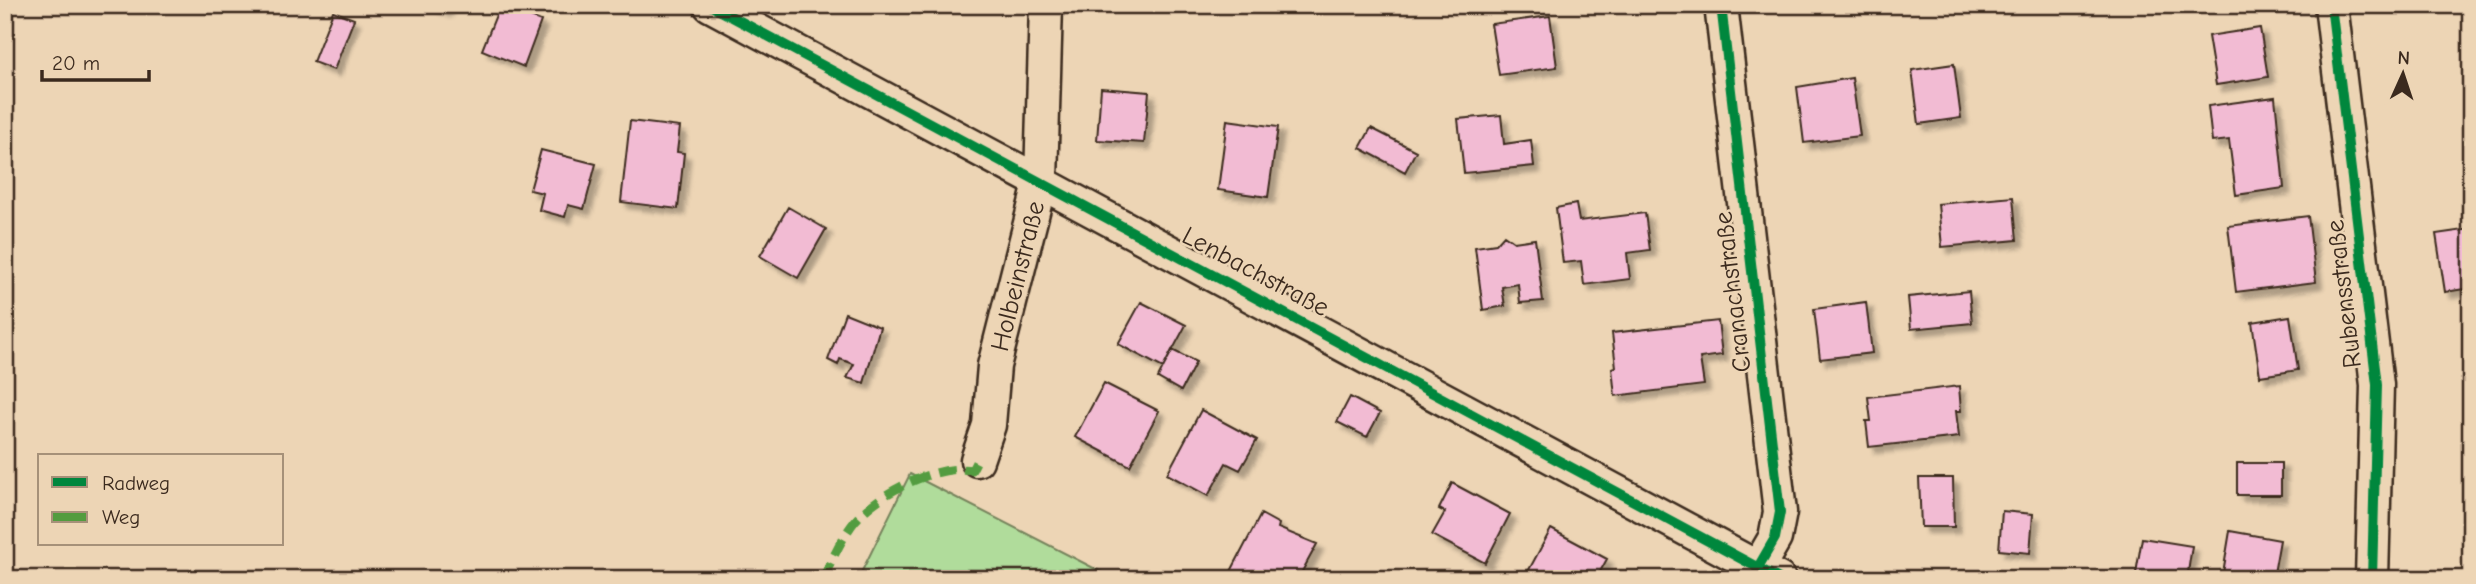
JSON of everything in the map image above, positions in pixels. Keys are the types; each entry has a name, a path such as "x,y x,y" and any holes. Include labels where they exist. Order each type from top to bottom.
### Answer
{"street":[{"name":"Lenbachstraße","path":"710,5 1041,180 1768,574"},
{"name":"Holbeinstraße","path":"977,460 989,425 993,366 1041,180 1046,5"},
{"name":"Cranachstraße","path":"1721,5 1780,512 1768,574"},
{"name":"Rubensstraße","path":"2331,5 2377,385 2372,579"}],"green space":[{"path":"910,474 1115,579 858,579"}],"building":[{"path":"431,5 448,5 445,11"},
{"path":"500,5 541,21 524,67 482,50"},
{"path":"333,11 354,19 334,70 313,62"},
{"path":"1550,16 1557,67 1499,75 1491,24"},
{"path":"2260,28 2268,77 2216,85 2208,36"},
{"path":"1954,64 1961,118 1919,124 1912,70"},
{"path":"1852,78 1860,136 1804,143 1797,87"},
{"path":"1101,88 1149,92 1144,143 1097,140"},
{"path":"2275,97 2284,188 2236,195 2229,140 2212,142 2208,106"},
{"path":"1501,115 1504,144 1531,140 1534,166 1464,173 1458,119"},
{"path":"1227,120 1278,127 1268,197 1218,190"},
{"path":"630,121 680,127 677,152 684,153 678,209 621,202"},
{"path":"1371,128 1416,151 1405,172 1360,148"},
{"path":"541,150 596,164 584,209 568,205 565,217 539,210 543,193 530,190"},
{"path":"2013,197 2017,240 1942,247 1938,204"},
{"path":"1576,204 1579,221 1645,213 1650,250 1627,253 1630,279 1584,285 1581,261 1563,263 1556,208"},
{"path":"788,207 826,229 798,278 760,256"},
{"path":"2308,216 2316,282 2236,292 2228,226"},
{"path":"2471,229 2471,288 2445,292 2436,234"},
{"path":"1504,235 1514,242 1535,239 1543,301 1520,303 1518,284 1502,287 1505,306 1483,310 1475,247 1496,244"},
{"path":"1969,291 1972,323 1911,329 1908,297"},
{"path":"1141,302 1186,325 1163,368 1118,344"},
{"path":"1866,302 1872,353 1820,359 1814,309"},
{"path":"845,313 880,327 864,383 847,378 854,364 840,359 838,365 828,360"},
{"path":"2290,316 2298,370 2260,376 2252,322"},
{"path":"1718,321 1722,355 1700,358 1704,385 1615,396 1612,368 1616,367 1612,333"},
{"path":"1172,350 1196,362 1181,391 1158,378"},
{"path":"1104,383 1159,411 1130,466 1075,437"},
{"path":"1959,386 1961,411 1956,411 1959,437 1869,447 1866,421 1871,421 1868,397"},
{"path":"1350,397 1380,413 1367,437 1337,422"},
{"path":"1201,410 1257,440 1240,470 1226,463 1208,496 1167,474"},
{"path":"2237,463 2281,463 2281,495 2237,495"},
{"path":"1919,478 1953,478 1954,527 1921,527"},
{"path":"1452,483 1510,514 1485,563 1432,535 1445,512 1439,509"},
{"path":"2002,511 2033,514 2030,553 1999,550"},
{"path":"1261,514 1279,524 1278,528 1317,544 1298,579 1227,579"},
{"path":"1551,529 1607,559 1596,579 1524,579"},
{"path":"2230,531 2280,540 2273,579 2222,579"},
{"path":"2142,538 2192,546 2187,579 2135,579"}],"marked path":[{"path":"823,579 850,527 878,500 925,476 958,469 972,470 977,460"}],"cycle path":[{"path":"710,5 1779,579"},
{"path":"1721,5 1780,512 1775,538 1757,569"},
{"path":"2331,5 2377,385 2372,579"}]}
